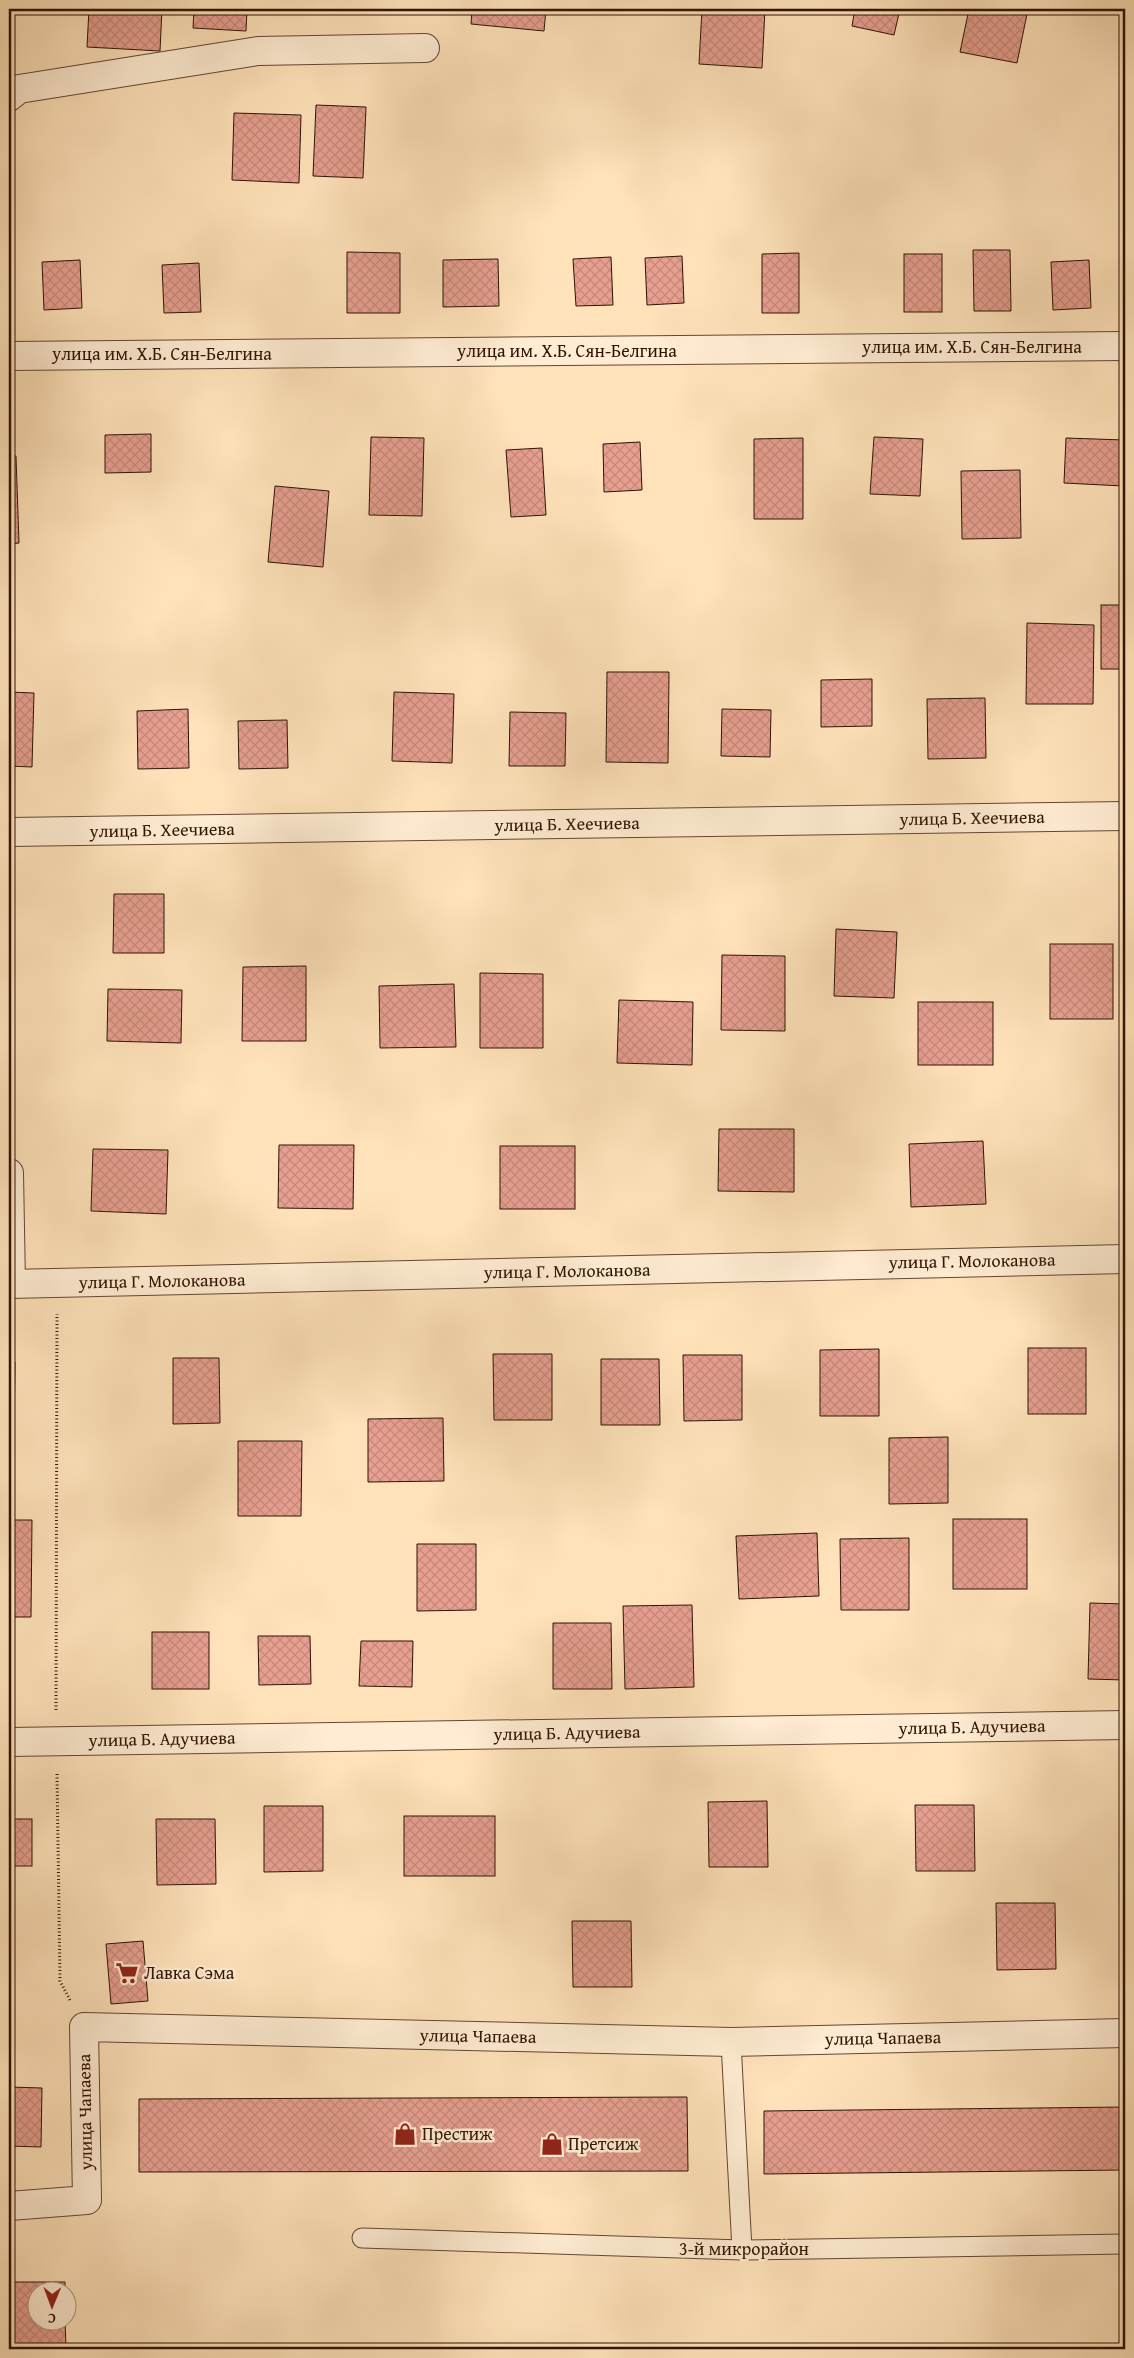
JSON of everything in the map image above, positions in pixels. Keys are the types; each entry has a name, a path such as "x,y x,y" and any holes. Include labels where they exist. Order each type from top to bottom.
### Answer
{"street":[{"path":"9,97 20,89 258,51 425,48"},
{"name":"улица им. Х.Б. Сян-Белгина","path":"9,356 1125,346"},
{"name":"улица Б. Хеечиева","path":"9,832 1125,816"},
{"path":"9,1173 10,1284"},
{"name":"улица Г. Молоканова","path":"10,1284 1125,1259"},
{"name":"улица Б. Адучиева","path":"9,1742 1125,1725"},
{"name":"улица Чапаева","path":"9,2206 87,2200 84,2027 731,2042 1125,2033"}],"lane":[{"path":"731,2042 742,2250"},
{"name":"3-й микрорайон","path":"362,2238 742,2250 1125,2244"}],"path":[{"path":"57,1283 56,1740 60,1981"}],"building":[{"path":"89,9 162,9 160,51 87,47"},
{"path":"194,9 247,9 246,31 193,28"},
{"path":"472,9 546,9 544,31 471,24"},
{"path":"702,9 765,9 762,68 699,64"},
{"path":"855,9 900,9 894,35 852,26"},
{"path":"969,9 1028,9 1017,63 960,52"},
{"path":"316,105 366,107 363,178 313,176"},
{"path":"234,113 301,115 299,183 232,180"},
{"path":"973,250 1010,250 1011,311 974,311"},
{"path":"347,252 400,253 400,313 347,313"},
{"path":"799,253 799,313 762,313 762,254"},
{"path":"904,254 942,254 942,312 904,312"},
{"path":"682,256 684,303 647,305 645,258"},
{"path":"611,257 613,305 576,306 573,259"},
{"path":"498,259 499,306 443,307 443,260"},
{"path":"80,260 82,308 44,310 42,262"},
{"path":"1089,260 1091,308 1053,310 1051,262"},
{"path":"199,263 201,312 164,313 162,265"},
{"path":"151,434 151,472 105,473 105,435"},
{"path":"371,437 424,438 422,516 369,515"},
{"path":"874,437 923,439 920,496 870,494"},
{"path":"803,438 803,519 754,519 754,439"},
{"path":"1066,438 1124,440 1123,486 1064,483"},
{"path":"640,442 642,490 604,492 603,444"},
{"path":"542,448 546,515 511,517 506,450"},
{"path":"9,456 16,456 19,543 9,544"},
{"path":"1020,470 1021,538 962,539 961,471"},
{"path":"275,486 329,491 323,567 268,562"},
{"path":"1101,605 1125,605 1125,669 1101,669"},
{"path":"1027,623 1094,625 1093,704 1026,704"},
{"path":"607,672 669,672 668,763 606,762"},
{"path":"872,679 872,726 821,727 821,680"},
{"path":"9,692 34,693 32,767 9,766"},
{"path":"394,692 454,694 452,763 392,761"},
{"path":"985,698 986,758 928,759 927,699"},
{"path":"188,709 189,768 138,769 137,711"},
{"path":"722,709 771,710 770,757 721,756"},
{"path":"510,712 566,713 565,766 509,766"},
{"path":"287,720 288,768 239,769 238,721"},
{"path":"114,894 164,894 164,953 113,953"},
{"path":"836,929 897,932 894,998 834,996"},
{"path":"1050,944 1113,944 1113,1019 1050,1019"},
{"path":"722,955 785,956 785,1031 721,1030"},
{"path":"306,966 306,1041 242,1041 243,967"},
{"path":"480,973 543,974 543,1048 480,1048"},
{"path":"454,984 456,1047 380,1048 379,986"},
{"path":"108,989 182,990 181,1043 107,1041"},
{"path":"619,1000 693,1002 692,1065 617,1063"},
{"path":"918,1002 993,1002 993,1065 918,1065"},
{"path":"719,1129 794,1129 794,1192 718,1191"},
{"path":"983,1141 986,1204 911,1207 909,1144"},
{"path":"279,1145 354,1145 353,1209 278,1208"},
{"path":"500,1146 575,1146 575,1209 500,1209"},
{"path":"93,1149 168,1150 166,1214 91,1211"},
{"path":"1028,1348 1086,1348 1086,1414 1028,1414"},
{"path":"879,1349 879,1416 820,1416 820,1350"},
{"path":"493,1354 552,1354 552,1420 494,1420"},
{"path":"683,1355 742,1355 742,1420 684,1421"},
{"path":"173,1358 219,1358 220,1423 173,1424"},
{"path":"601,1359 659,1359 660,1425 601,1425"},
{"path":"9,1362 15,1362 14,1436 9,1436"},
{"path":"443,1418 444,1481 368,1482 368,1419"},
{"path":"948,1437 948,1503 889,1504 889,1438"},
{"path":"238,1441 302,1441 301,1516 238,1516"},
{"path":"953,1519 1027,1519 1027,1589 953,1589"},
{"path":"9,1520 32,1520 31,1617 9,1617"},
{"path":"817,1533 819,1596 739,1599 736,1536"},
{"path":"909,1538 909,1610 841,1610 840,1539"},
{"path":"417,1544 476,1544 476,1610 417,1611"},
{"path":"1090,1603 1125,1604 1125,1680 1088,1679"},
{"path":"692,1605 694,1687 625,1689 623,1606"},
{"path":"553,1623 611,1623 612,1689 553,1689"},
{"path":"152,1632 209,1632 209,1689 152,1689"},
{"path":"258,1636 310,1636 311,1684 259,1685"},
{"path":"361,1641 413,1641 412,1687 359,1686"},
{"path":"767,1801 768,1867 709,1867 708,1802"},
{"path":"915,1805 974,1805 975,1871 916,1871"},
{"path":"264,1806 323,1806 323,1871 264,1872"},
{"path":"404,1816 495,1816 495,1876 404,1876"},
{"path":"9,1819 32,1819 32,1866 9,1866"},
{"path":"156,1819 215,1819 216,1884 157,1885"},
{"path":"996,1903 1055,1903 1056,1969 997,1970"},
{"path":"572,1921 631,1921 632,1987 573,1987"},
{"name":"Лавка Сэма","path":"143,1941 148,2001 111,2004 106,1944"},
{"path":"9,2087 42,2088 41,2147 9,2146"},
{"path":"687,2097 688,2171 139,2172 139,2099"},
{"path":"1125,2107 1125,2170 764,2174 764,2111"},
{"path":"9,2282 28,2282 28,2330 65,2330 66,2348 9,2348"},
{"path":"990,2346 1055,2346 1055,2349 990,2349"}],"place":[{"name":"Лавка Сэма","path":"127,1973"},
{"name":"Престиж","path":"405,2134"},
{"name":"Претсиж","path":"552,2144"}]}
